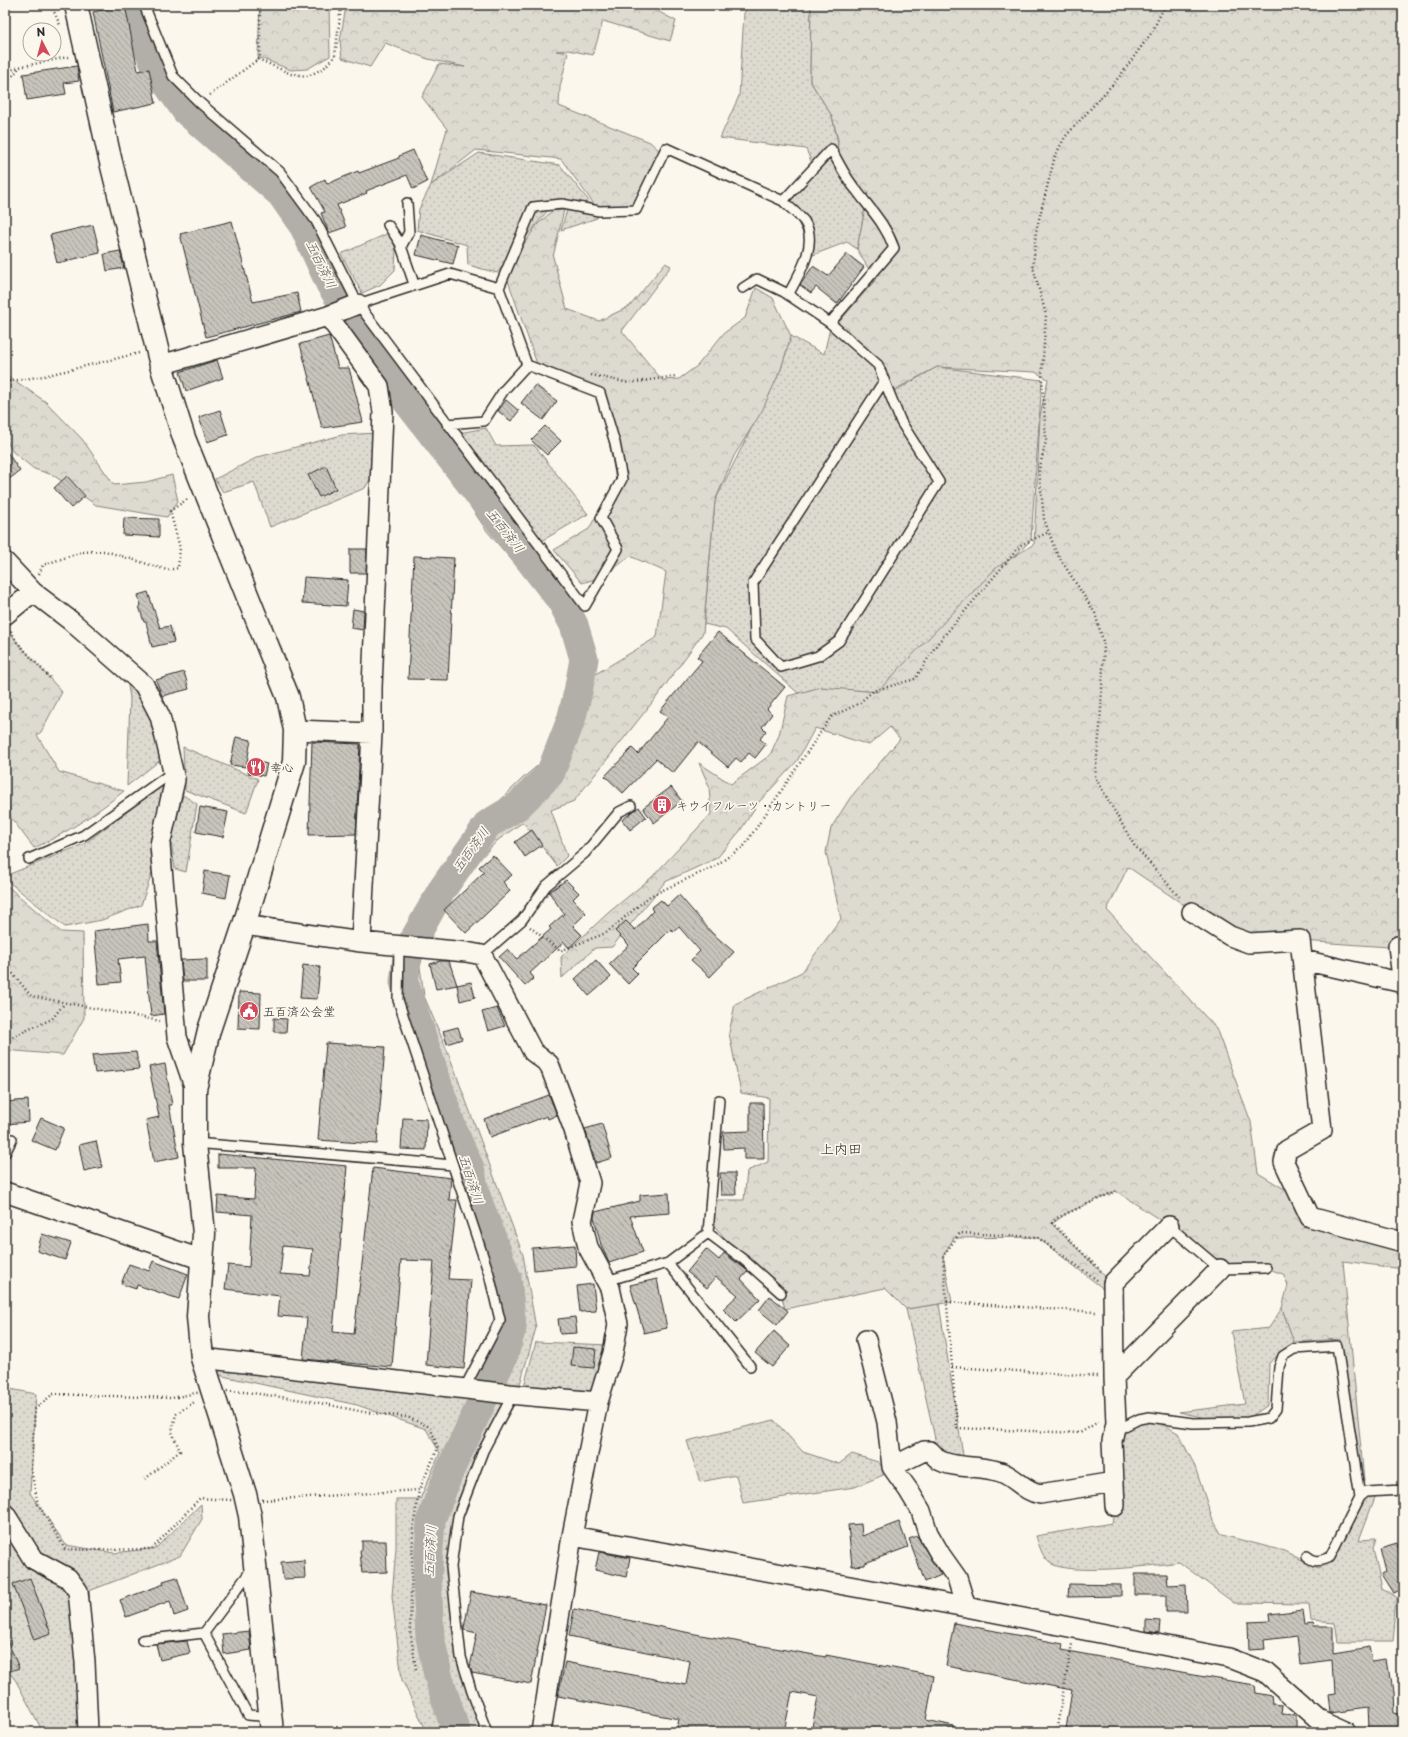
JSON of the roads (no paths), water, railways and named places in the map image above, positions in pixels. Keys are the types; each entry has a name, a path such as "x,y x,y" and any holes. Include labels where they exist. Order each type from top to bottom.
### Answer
{"street":[{"path":"76,5 109,154 159,357 184,438 288,697 295,730 294,762 244,925 209,1030 195,1089 195,1143 204,1234 198,1317 202,1358 246,1501 255,1565 272,1724"},
{"path":"159,357 328,316 358,304"},
{"path":"328,316 379,386 383,412 374,611 372,733 361,942"},
{"path":"5,562 33,592 72,621 144,685 160,716 175,780 160,846 177,1037 195,1089"},
{"path":"6,620 33,592"},
{"path":"295,730 372,733"},
{"path":"1192,912 1230,936 1249,943 1300,940 1322,1130 1286,1150 1284,1162 1310,1217 1403,1242"},
{"path":"244,925 361,942 431,948 482,955 533,1052 549,1064 574,1130 590,1183 582,1221 588,1247 610,1288 618,1324 613,1353 598,1402 572,1536 541,1732"},
{"path":"1302,960 1403,984 1398,946"},
{"path":"5,1192 203,1260"},
{"path":"1115,1506 1112,1441 1115,1431 1116,1411 1113,1288 1169,1226"},
{"path":"1114,1377 1220,1269"},
{"path":"866,1340 887,1422 892,1467 921,1511 928,1532 940,1554 957,1578 966,1607"},
{"path":"202,1358 511,1394 598,1402"},
{"path":"892,1467 924,1451 930,1451 939,1460 948,1463 987,1468 1004,1473 1030,1492 1040,1494 1114,1482"},
{"path":"5,1514 33,1559 68,1578 78,1591 85,1662 88,1732"},
{"path":"572,1536 966,1607 1229,1658 1266,1672 1318,1719 1347,1732"}],"lane":[{"path":"144,5 173,76 200,103 280,172 316,221 358,304 446,424 585,606 618,549 601,518 622,479 615,443 600,393 527,365 499,288 533,207 562,204 599,211 636,210 666,148 783,201 804,222 809,235 807,260 788,295"},
{"path":"783,201 830,149 856,190 873,209 889,234 894,248 830,323"},
{"path":"401,247 409,232 407,203"},
{"path":"388,225 401,247 414,284"},
{"path":"358,304 414,284 450,274 499,288"},
{"path":"743,288 757,279 788,295 830,323 878,365 901,422 939,482 839,641 818,656 781,667 755,639 753,583 884,381"},
{"path":"446,424 484,421 504,390 527,365"},
{"path":"29,859 84,835 173,772"},
{"path":"482,955 522,920 546,886 585,853 619,812 631,806"},
{"path":"399,945 398,1000 489,1274 500,1320 458,1388"},
{"path":"606,1281 668,1263 708,1233 719,1100"},
{"path":"5,1153 12,1139"},
{"path":"195,1143 453,1165"},
{"path":"1169,1226 1220,1269 1266,1268"},
{"path":"708,1233 744,1260 781,1293"},
{"path":"668,1263 750,1366"},
{"path":"1115,1431 1139,1419 1149,1417 1192,1423 1248,1422 1269,1418 1276,1409 1279,1366 1283,1356 1294,1349 1337,1346 1360,1498"},
{"path":"487,1732 461,1657 451,1567 458,1516 483,1451 511,1394"},
{"path":"1306,1556 1312,1561 1319,1562 1330,1557 1360,1498 1366,1492 1403,1490"},
{"path":"142,1640 204,1633 255,1565"},
{"path":"204,1633 248,1715 272,1724"}],"waterway":[{"name":"五百済川","path":"131,5 156,68 186,111 281,194 304,227 330,284 395,386 562,602 574,625 584,659 571,720 550,774 518,806 488,824 441,891 408,950 404,982 454,1133 470,1168 476,1196 507,1278 512,1328 503,1357 450,1470 431,1520 427,1581 430,1637 438,1675 456,1732"}],"place":[{"name":"幸心","path":"256,767"},
{"name":"キウイフルーツ・カントリー","path":"662,805"},
{"name":"五百済公会堂","path":"249,1011"}],"district":[{"name":"上内田","path":"841,1148"}]}
